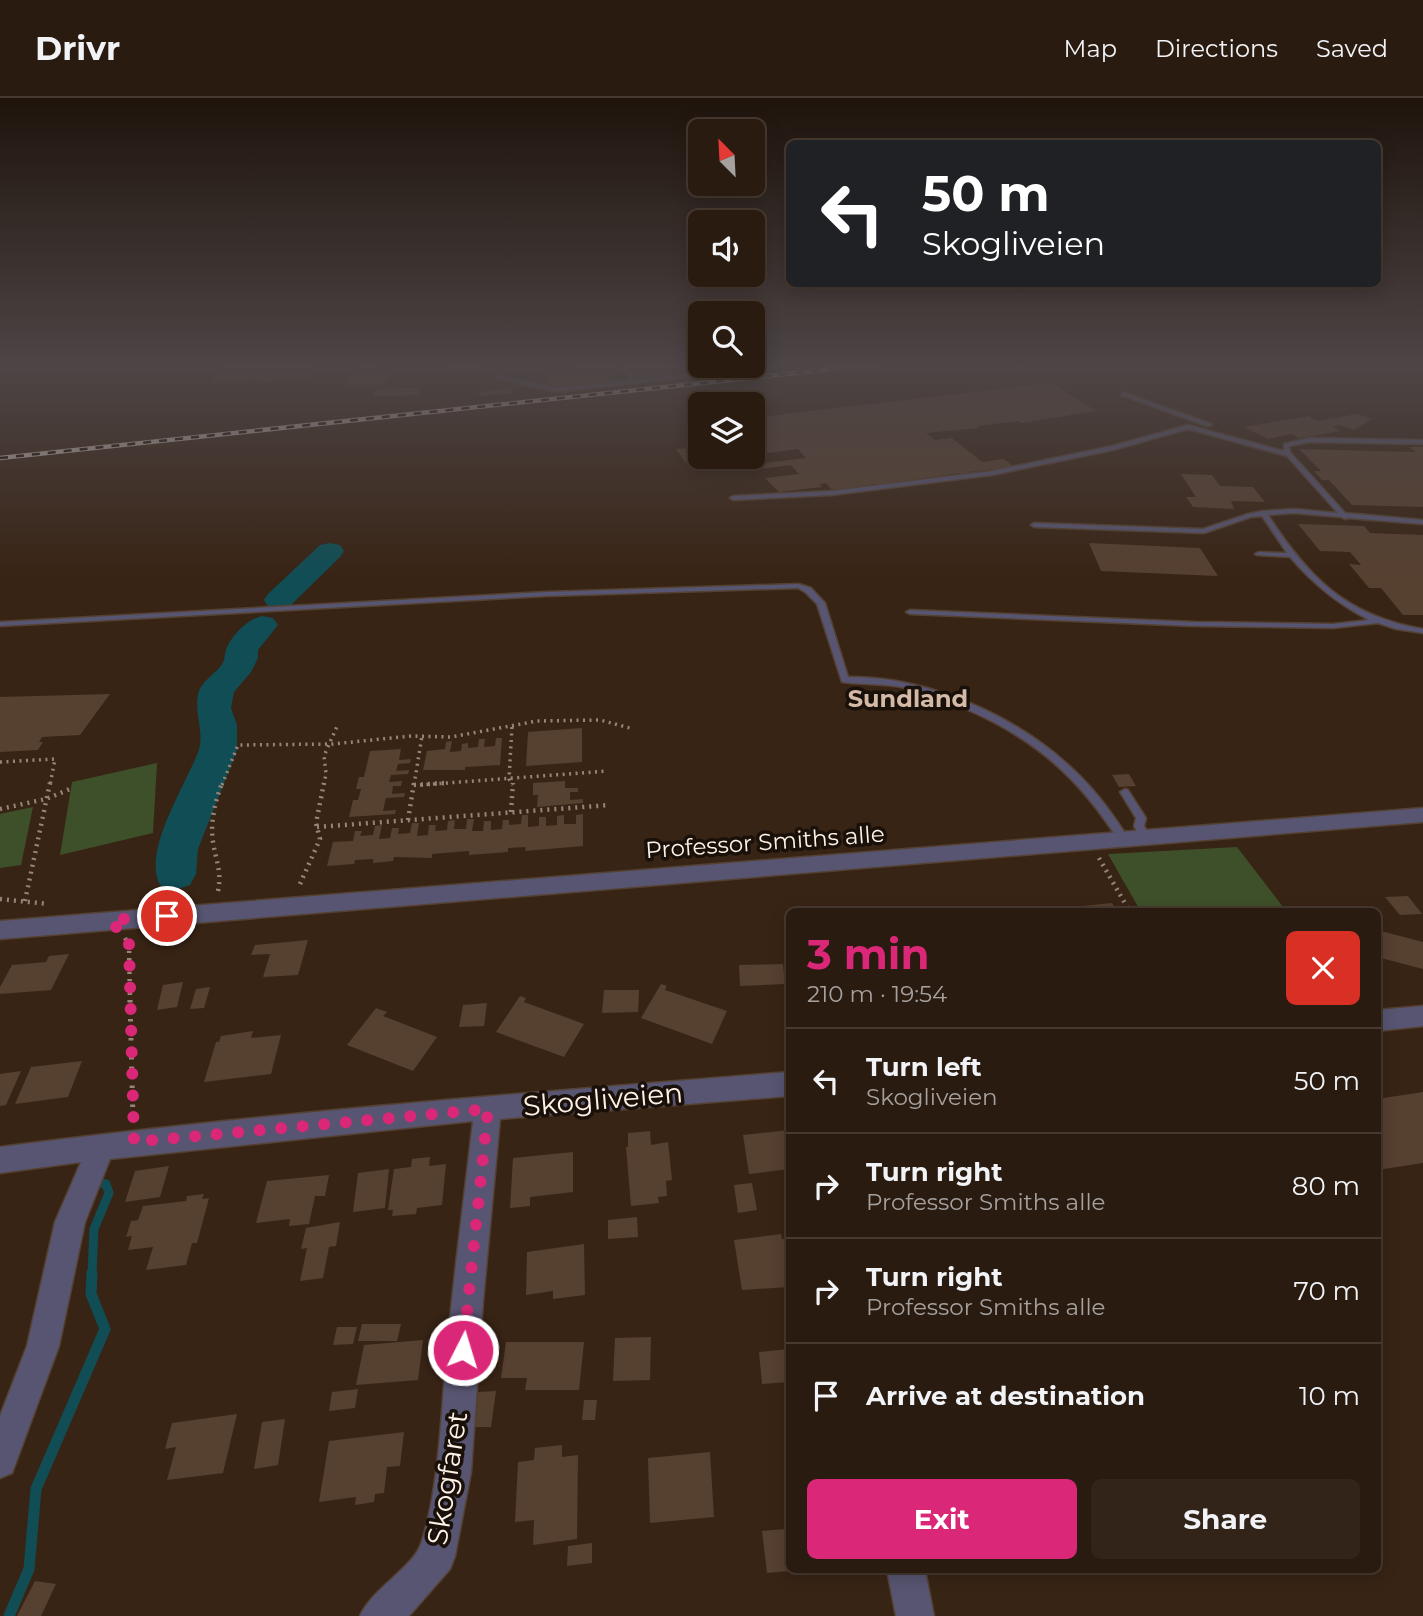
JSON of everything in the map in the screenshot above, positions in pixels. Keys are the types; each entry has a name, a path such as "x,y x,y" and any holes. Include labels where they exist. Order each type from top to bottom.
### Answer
{"street":[{"name":"Professor Smiths alle","path":"0,930 1423,815"},
{"path":"1381,1021 1423,1016"},
{"name":"Skogliveien","path":"0,1160 102,1145 786,1084"},
{"name":"Skogfaret","path":"379,1616 397,1601 437,1556 453,1472 469,1276 488,1109"},
{"path":"0,1461 43,1346 70,1222 102,1145"},
{"path":"907,1573 915,1616"}],"lane":[{"path":"733,498 867,490 992,473 1085,455 1159,435"},
{"path":"1220,435 1286,451"},
{"path":"1240,435 1286,451 1345,517"},
{"path":"1286,451 1290,443 1309,440 1423,442"},
{"path":"1034,525 1204,531 1264,513 1294,511 1423,522"},
{"path":"1264,513 1294,555 1339,602 1375,622 1423,631"},
{"path":"1259,554 1294,555"},
{"path":"0,624 546,594 799,586 808,590 821,603 845,681 902,683 924,689 1012,726 1040,745 1078,778 1112,820 1125,841"},
{"path":"910,612 1209,624 1349,626 1375,622"},
{"path":"1125,792 1141,818 1139,826 1147,839"}],"path":[{"path":"218,891 223,873 212,834 219,792 237,744 328,744 422,736 451,737 537,721 600,720 631,728"},
{"path":"300,884 320,839 317,827 328,744 338,724"},
{"path":"512,727 509,779 513,782 512,812"},
{"path":"408,820 422,736"},
{"path":"0,762 55,759 24,901"},
{"path":"414,785 608,771"},
{"path":"0,809 46,799 71,789"},
{"path":"317,827 610,805"},
{"path":"1090,843 1128,908"},
{"path":"111,920 129,944 134,1142"}],"green space":[{"path":"157,763 153,833 60,855 72,782"},
{"path":"33,807 21,865 0,868 0,814"},
{"path":"1237,847 1284,908 1139,908 1108,854"}],"building":[{"path":"765,435 928,435 935,440 952,438 982,462 1004,459 1014,467 967,472 970,475 963,476 960,473 896,482 898,484 879,487 876,484 832,490 826,483 820,484 822,487 779,492 765,478 799,474 791,465 765,468 765,463 806,458 798,449 765,453"},
{"path":"1260,435 1288,435 1268,439"},
{"path":"1293,435 1318,435 1299,438"},
{"path":"1409,447 1423,447 1423,507 1352,505 1329,480 1322,480 1314,471 1321,471 1299,449 1416,452"},
{"path":"688,448 688,463 686,463 676,449"},
{"path":"1181,474 1212,475 1220,486 1253,487 1265,502 1231,501 1234,509 1193,507 1186,497 1196,497"},
{"path":"1298,524 1364,526 1370,533 1423,535 1423,615 1403,615 1381,588 1369,588 1349,564 1361,565 1350,552 1320,551"},
{"path":"1089,543 1200,548 1218,576 1101,571"},
{"path":"110,694 80,735 42,737 39,742 43,742 38,750 0,752 0,697"},
{"path":"582,728 582,762 526,766 528,732"},
{"path":"496,738 502,738 500,765 465,767 465,770 423,770 427,751 445,749 446,742 452,741 450,752 461,751 462,744 468,743 468,748 478,747 479,739 485,739 484,747 495,746"},
{"path":"401,749 399,760 411,759 410,763 398,764 396,771 409,770 408,774 391,775 389,782 402,781 401,786 393,786 392,794 405,793 404,797 386,798 383,811 396,810 395,814 349,817 353,800 358,800 361,789 356,789 359,777 364,777 370,751"},
{"path":"1129,774 1136,786 1119,787 1112,775"},
{"path":"565,781 565,788 578,788 578,792 570,792 570,800 583,799 583,803 537,807 538,795 533,795 533,783"},
{"path":"583,814 583,846 525,851 526,847 508,848 508,852 469,855 469,851 432,854 432,858 394,857 393,861 373,863 373,859 355,860 354,864 327,866 333,842 353,841 355,831 362,831 360,836 373,835 375,826 382,825 379,839 390,838 392,828 399,828 398,834 410,833 412,823 419,823 417,836 428,835 429,825 436,825 435,831 447,830 448,821 455,820 454,829 466,829 467,819 474,819 472,831 483,831 484,821 491,821 491,830 502,829 503,820 509,820 509,825 521,824 522,815 528,815 528,827 539,826 539,817 546,817 546,826 557,825 557,816 564,815 564,824 576,824 576,815"},
{"path":"1408,896 1422,914 1400,915 1385,897"},
{"path":"1112,903 1115,908 1073,908"},
{"path":"1381,931 1423,942 1423,969 1381,958"},
{"path":"308,940 298,975 263,977 270,954 251,955 255,945"},
{"path":"69,954 51,990 0,994 0,987 12,965 46,962 49,956"},
{"path":"783,964 785,984 740,986 739,965"},
{"path":"183,982 177,1007 157,1010 163,985"},
{"path":"661,984 667,986 665,990 727,1011 712,1044 641,1018"},
{"path":"210,987 204,1008 190,1009 196,989"},
{"path":"604,990 639,990 638,1012 602,1013"},
{"path":"520,996 526,998 524,1002 584,1024 564,1057 496,1032"},
{"path":"487,1003 484,1026 459,1027 463,1005"},
{"path":"376,1008 387,1012 383,1016 437,1037 413,1071 347,1045"},
{"path":"253,1031 251,1038 281,1035 271,1074 204,1082 216,1042 219,1042 221,1036"},
{"path":"82,1061 68,1097 15,1104 31,1067"},
{"path":"21,1071 6,1105 0,1106 0,1074"},
{"path":"1423,1092 1423,1163 1381,1169 1381,1098"},
{"path":"786,1130 786,1169 749,1174 743,1135"},
{"path":"650,1131 651,1145 668,1142 672,1180 666,1181 667,1196 658,1197 659,1203 631,1206 626,1147 628,1133"},
{"path":"573,1152 573,1192 530,1197 530,1206 510,1208 513,1158"},
{"path":"430,1157 429,1166 446,1164 442,1205 417,1208 416,1214 392,1216 393,1210 388,1210 394,1169 411,1167 412,1159"},
{"path":"169,1166 160,1197 125,1202 135,1171"},
{"path":"389,1169 385,1208 353,1212 358,1173"},
{"path":"329,1175 325,1196 315,1196 309,1224 289,1226 290,1219 256,1223 267,1181"},
{"path":"752,1183 757,1210 738,1213 734,1185"},
{"path":"204,1194 202,1199 209,1198 197,1243 192,1243 186,1265 146,1270 153,1247 128,1250 132,1236 126,1237 131,1221 138,1220 143,1206 186,1201 187,1196"},
{"path":"637,1217 638,1237 608,1239 608,1220"},
{"path":"340,1222 336,1246 329,1247 323,1278 300,1281 307,1248 301,1249 306,1228"},
{"path":"781,1234 782,1239 786,1238 786,1287 742,1290 734,1240"},
{"path":"584,1244 585,1295 553,1299 553,1291 526,1295 527,1252"},
{"path":"362,1324 401,1324 397,1341 358,1341"},
{"path":"337,1327 357,1327 353,1344 333,1345"},
{"path":"651,1337 650,1380 613,1381 615,1338"},
{"path":"423,1340 418,1380 356,1385 364,1345"},
{"path":"506,1342 584,1342 579,1390 525,1390 527,1378 501,1378"},
{"path":"786,1349 786,1382 762,1384 759,1352"},
{"path":"358,1389 355,1408 329,1411 332,1392"},
{"path":"496,1391 491,1427 473,1427 478,1392"},
{"path":"584,1400 597,1400 595,1420 582,1420"},
{"path":"237,1414 223,1473 167,1480 176,1447 165,1449 172,1423"},
{"path":"285,1419 278,1465 254,1469 262,1422"},
{"path":"404,1432 400,1466 387,1467 384,1493 375,1494 374,1502 355,1505 356,1497 319,1502 329,1441"},
{"path":"562,1445 562,1457 578,1455 577,1539 533,1545 534,1520 515,1522 518,1462 534,1460 535,1448"},
{"path":"710,1452 714,1517 650,1523 648,1458"},
{"path":"785,1529 786,1571 767,1573 762,1531"},
{"path":"592,1543 592,1563 567,1566 568,1546"},
{"path":"35,1581 56,1584 41,1616 17,1616"}],"waterway":[{"path":"279,600 330,551"},
{"path":"175,874 177,849 218,750 219,725 213,708 217,689 234,672 242,658 242,649 262,625"},
{"path":"92,1274 94,1229 109,1193 106,1184 101,1183"},
{"path":"9,1616 29,1569 36,1489 105,1329 91,1294 92,1273"}],"railway":[{"path":"0,458 217,435"}],"district":[{"name":"Sundland","path":"908,699"}],"route":[{"path":"167,916 111,920 129,944 134,1142 488,1109 479,1173 463,1350"}]}
